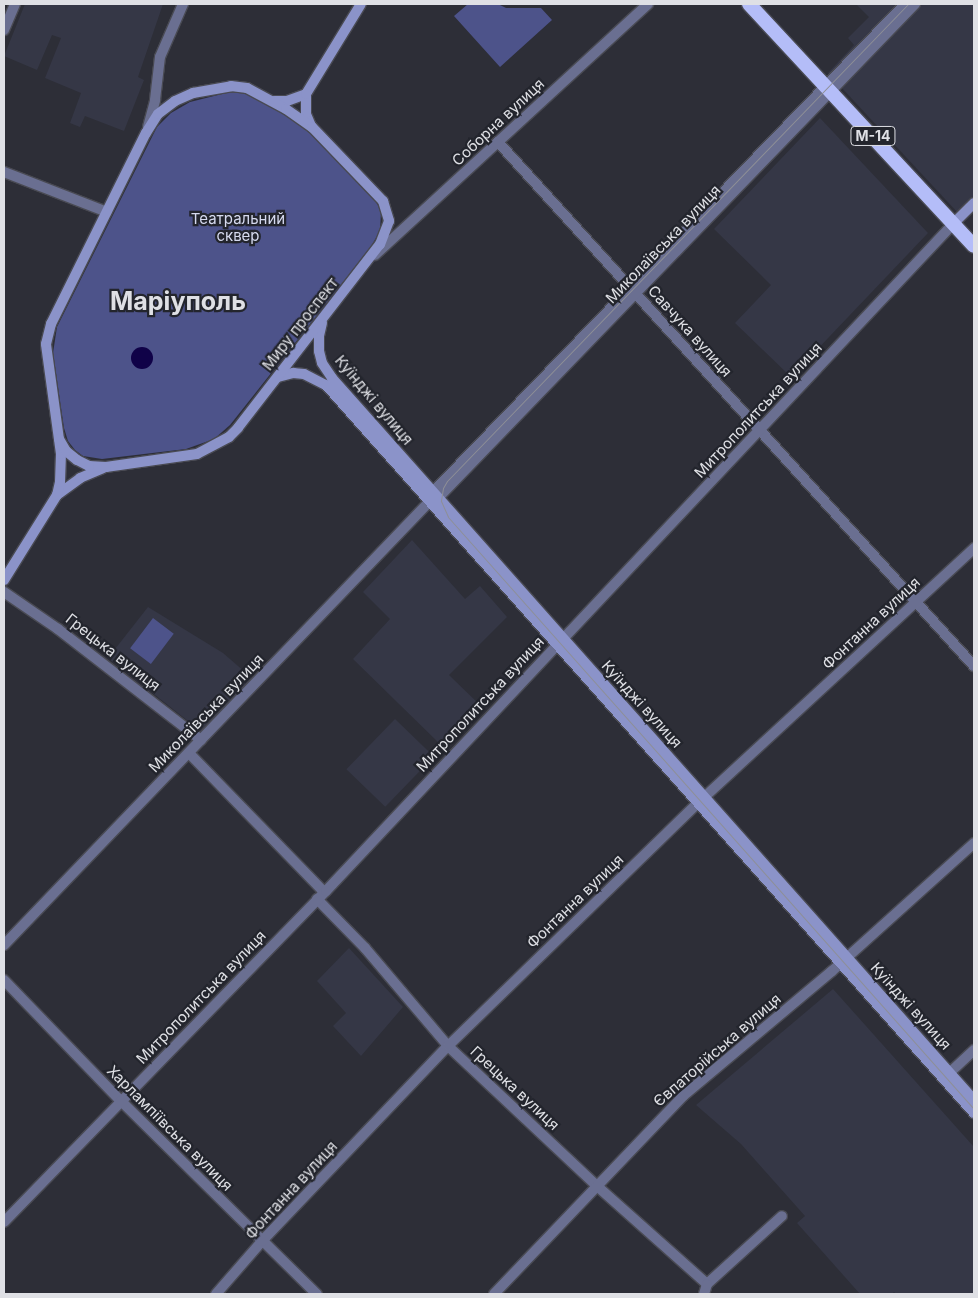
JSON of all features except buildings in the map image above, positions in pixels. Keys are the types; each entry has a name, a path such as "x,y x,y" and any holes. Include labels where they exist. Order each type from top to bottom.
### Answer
{"highway":[{"name":"М-14","path":"749,4 974,246"}],"main road":[{"path":"312,127 306,114 306,94 361,4"},
{"name":"Миру проспект","path":"4,580 57,495 62,473 46,344 48,335 146,133 166,107 184,96 202,90 239,86 272,101 312,127 367,183 386,207 388,228 380,244 367,262 238,428 229,437 197,454 106,467 89,466 78,460 65,450 59,439"},
{"path":"272,101 287,101 306,94"},
{"name":"Митрополитська вулиця","path":"954,223 974,203"},
{"name":"Куїнджі вулиця","path":"326,315 320,329 318,344 325,369 434,497 701,800 947,1075 974,1100"},
{"name":"Куїнджі вулиця","path":"278,377 293,373 304,374 316,378 326,385 434,497"},
{"name":"Миру проспект","path":"57,495 80,478 106,467"},
{"name":"Куїнджі вулиця","path":"947,1075 974,1113"}],"street":[{"path":"4,30 15,4"},
{"path":"146,133 155,100 160,57 183,4"},
{"name":"Соборна вулиця","path":"367,262 648,4"},
{"name":"Миколаївська вулиця","path":"4,945 909,5"},
{"name":"Савчука вулиця","path":"498,142 974,666"},
{"path":"4,172 107,212"},
{"name":"Митрополитська вулиця","path":"4,1222 320,896 954,223"},
{"name":"Фонтанна вулиця","path":"216,1294 262,1241 448,1046 701,800 974,548"},
{"name":"Грецька вулиця","path":"4,592 58,628 201,740"},
{"name":"Грецька вулиця","path":"189,753 320,896 448,1046 705,1289"},
{"name":"Євпаторійська вулиця","path":"494,1294 684,1096 844,960 974,843"},
{"name":"Харлампіївська вулиця","path":"4,980 121,1101 317,1294"},
{"path":"947,1075 974,1050"},
{"path":"705,1289 782,1216"}],"shaded area":[{"path":"25,4 163,4 138,77 144,80 124,131 85,116 80,127 70,123 81,93 45,78 61,38 52,35 37,70 4,56"},
{"path":"856,4 974,4 974,196 958,213 828,73 854,45 848,38 869,17"},
{"path":"820,118 928,233 791,377 735,323 771,285 714,229"},
{"path":"142,347 150,350 153,358 150,366 142,369 134,366 131,358 134,350"},
{"path":"412,540 465,599 480,586 507,617 449,675 482,707 443,747 353,659 390,619 363,592"},
{"path":"148,607 223,653 253,679 202,732 108,658"},
{"path":"395,719 434,757 385,807 346,769"},
{"path":"349,948 403,1007 361,1056 333,1026 346,1013 317,981"},
{"path":"833,989 974,1147 974,1294 896,1294 894,1292 892,1294 860,1294 797,1223 805,1216 741,1144 696,1105"}],"green space":[{"path":"468,4 498,4 506,8 541,8 552,20 500,67 454,16"},
{"name":"Театральний сквер","path":"234,91 248,94 283,113 310,132 371,193 381,211 380,231 370,248 230,425 214,439 186,449 102,459 83,456 68,441 64,428 53,353 57,327 157,127 171,113 190,102"},
{"path":"153,618 174,634 151,664 130,648"}],"tram line":[{"path":"908,4 447,481 443,488 441,501 448,517 974,1109"}],"district":[{"name":"Маріуполь","path":"178,301"}]}
